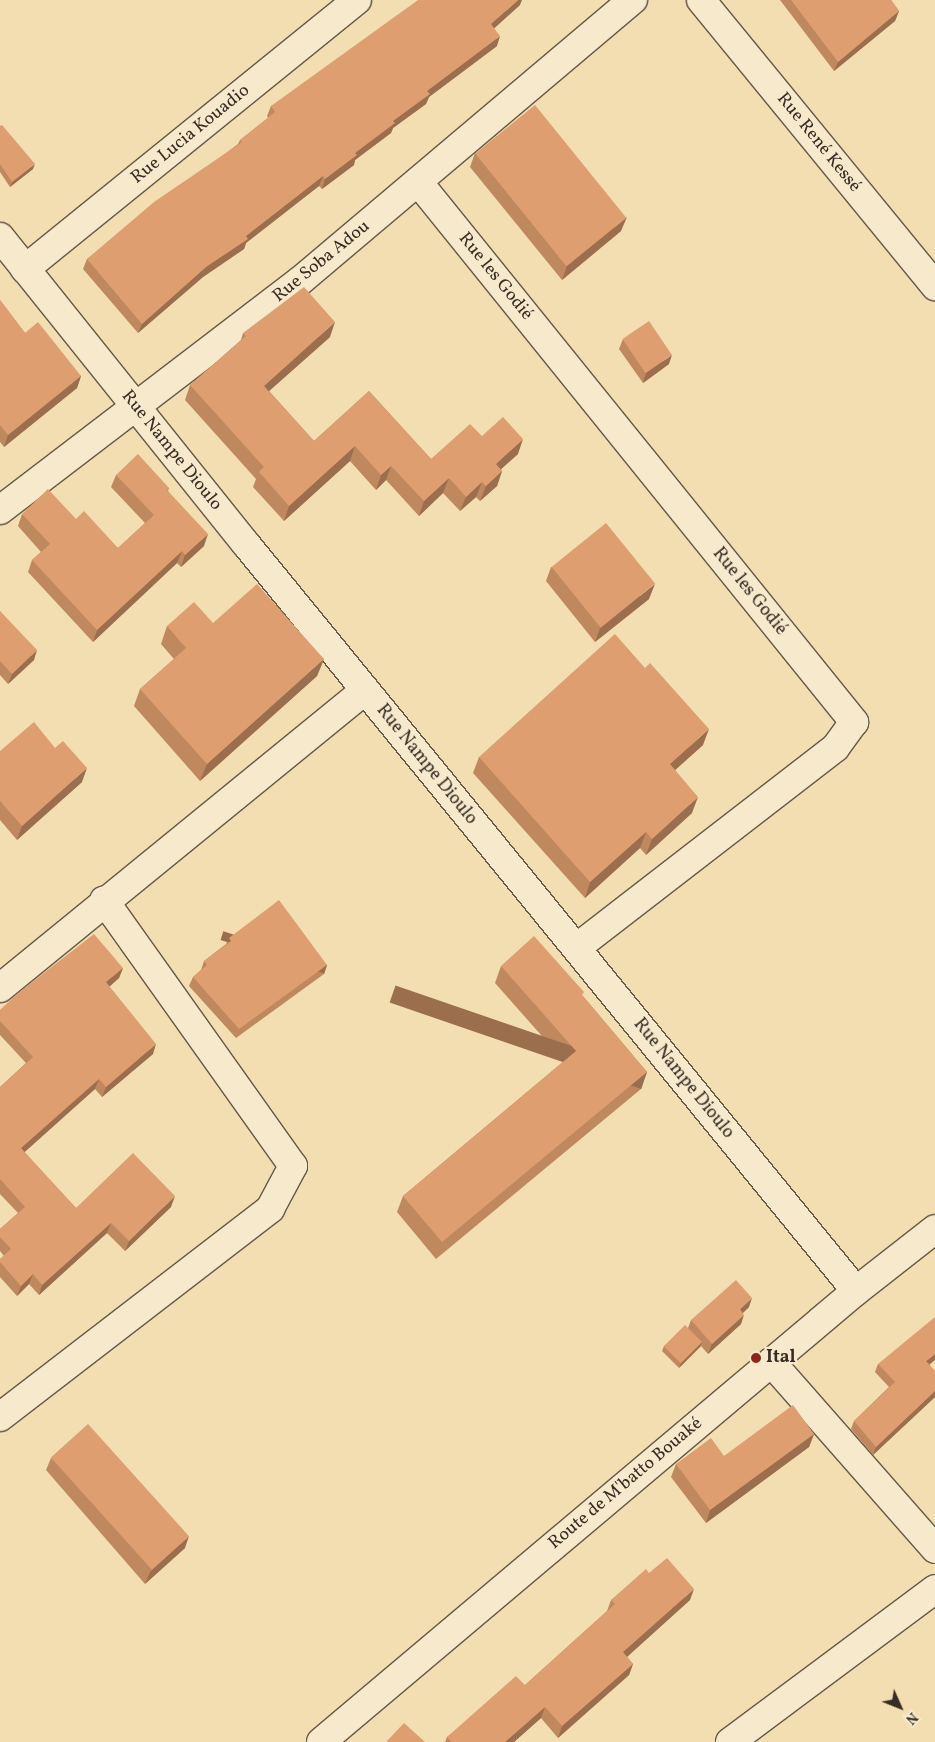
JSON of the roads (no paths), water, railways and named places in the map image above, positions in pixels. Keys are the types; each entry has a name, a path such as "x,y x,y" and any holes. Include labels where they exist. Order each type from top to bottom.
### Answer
{"street":[{"name":"Rue Lucia Kouadio","path":"26,269 357,0"},
{"name":"Rue Soba Adou","path":"0,510 300,281 419,184 633,0"},
{"name":"Rue René Kessé","path":"701,0 935,286"},
{"name":"Rue les Godié","path":"419,184 854,722 834,748 576,948"},
{"name":"Rue Nampe Dioulo","path":"0,237 135,407 856,1291"},
{"path":"0,988 104,900 365,690"},
{"path":"0,1417 270,1209 293,1166 104,900"},
{"name":"Route de M'batto Bouaké","path":"321,1742 771,1362 856,1291 935,1229"},
{"path":"771,1362 935,1549"},
{"path":"730,1742 935,1589"}],"place":[{"name":"Ital","path":"756,1358"}]}
